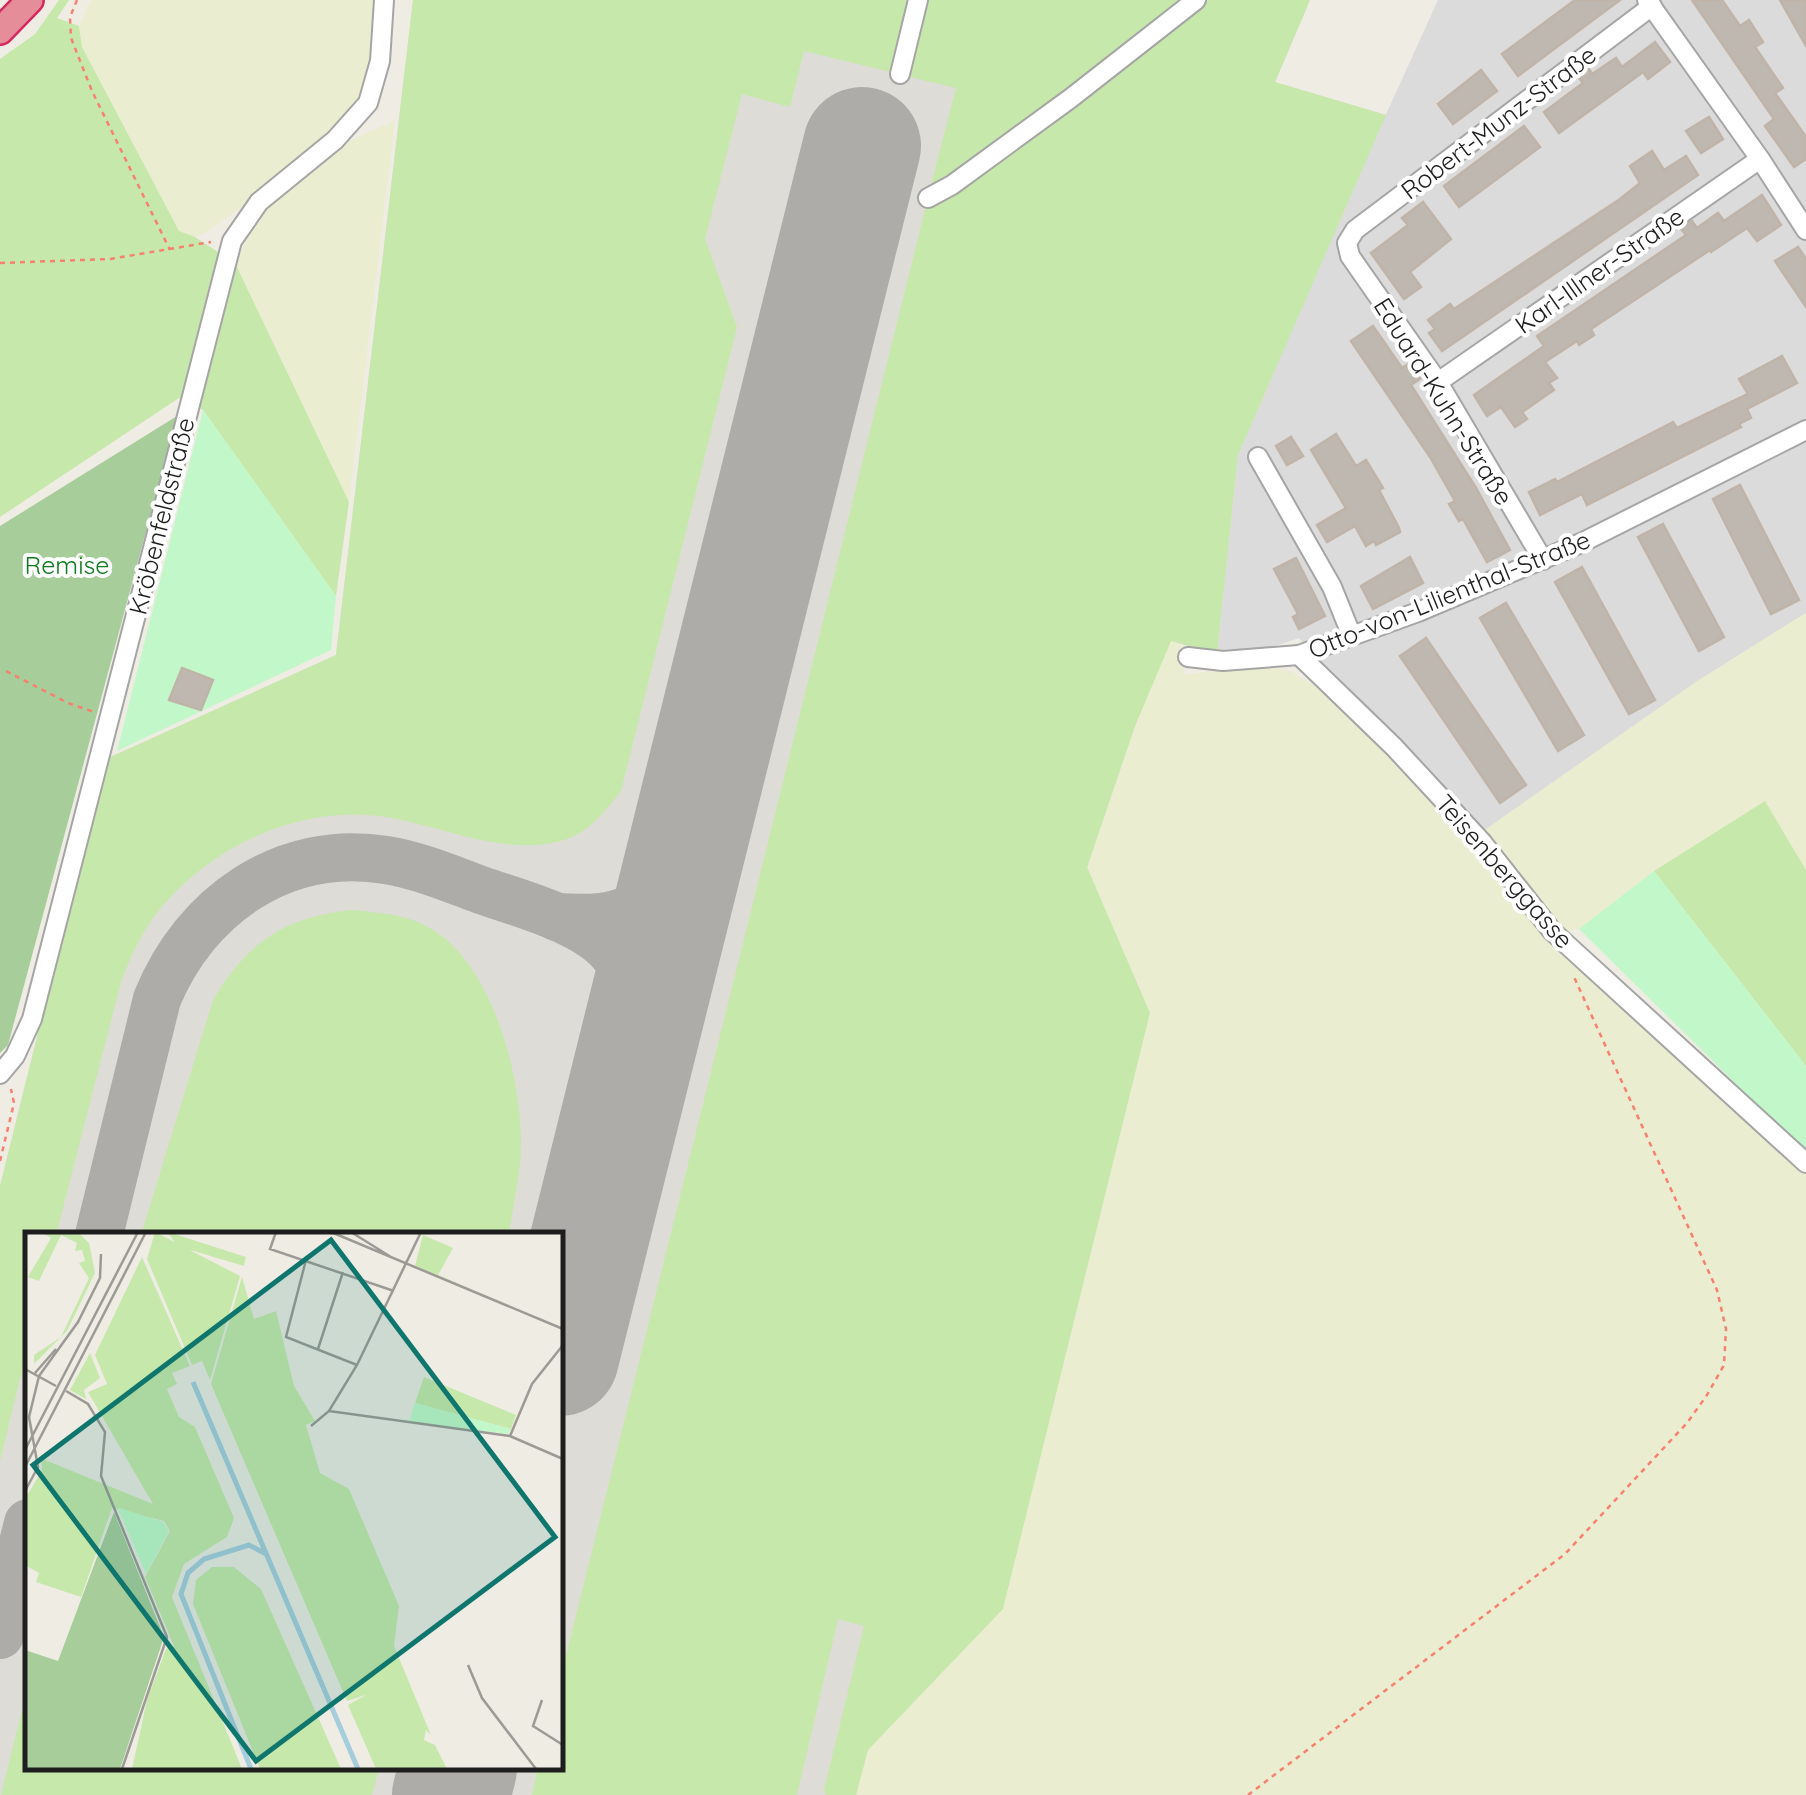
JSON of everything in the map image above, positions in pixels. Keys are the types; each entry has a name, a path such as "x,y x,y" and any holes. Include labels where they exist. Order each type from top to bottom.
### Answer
{"highway":[{"path":"0,31 30,0"}],"street":[{"name":"Kröbenfeldstraße","path":"2,1071 16,1056 32,1019 232,241 259,202 336,140 368,103 380,62 384,0"},
{"path":"900,74 918,0"},
{"path":"928,198 952,186 1196,0"},
{"path":"1650,3 1806,230"},
{"name":"Robert-Munz-Straße","path":"1347,242 1356,230 1650,3"},
{"name":"Karl-Illner-Straße","path":"1438,382 1760,158"},
{"name":"Eduard-Kuhn-Straße","path":"1347,242 1350,256 1438,382 1543,560"},
{"name":"Otto-von-Lilienthal-Straße","path":"1188,657 1223,661 1298,655 1418,612 1543,560 1806,430"},
{"path":"1258,457 1332,587 1351,634"},
{"name":"Teisenberggasse","path":"1298,655 1394,748 1469,829 1552,930 1806,1163"}],"path":[{"path":"77,0 70,17 70,38 170,250"},
{"path":"0,263 110,259 192,243 232,241"},
{"path":"6,670 68,703 109,718"},
{"path":"1248,1795 1565,1554 1687,1423 1724,1364 1726,1329 1717,1290 1569,966"},
{"path":"0,1161 14,1102 2,1071"}],"shaded area":[{"path":"413,0 1310,0 1275,82 1386,115 1238,455 1217,654 1171,641 856,1795 0,1795 0,1186 106,759 336,655"},
{"path":"1438,0 1806,0 1806,613 1696,682 1482,832 1299,638 1257,652 1217,654 1238,455"}],"green space":[{"path":"59,0 69,0 57,18 79,26 82,47 179,231 235,263 349,502 336,596 203,410 179,398 0,517 0,59 35,34"},
{"path":"91,0 376,0 370,60 359,96 341,123 243,206 195,237 179,232 82,47 79,26"},
{"path":"413,0 913,0 895,73 804,51 790,107 742,94 705,239 737,327 621,791 582,832 543,844 499,843 359,814 293,823 231,849 178,890 145,930 121,982 57,1232 25,1232 25,1358 0,1461 0,1186 106,759 336,655"},
{"path":"924,0 1187,0 972,166 930,189 956,88 906,76"},
{"path":"1205,0 1310,0 1275,82 1386,115 1238,455 1217,654 1171,641 1135,726 1087,867 1150,1013 1003,1609 868,1750 856,1795 826,1795 824,1790 864,1626 838,1619 797,1795 532,1795 538,1770 562,1770 562,1672 926,206 952,192 1072,105"},
{"path":"395,120 349,502 235,263 256,222 275,200 350,141"},
{"path":"203,410 336,596 331,650 117,751"},
{"name":"Remise","path":"177,416 8,1045 0,1053 0,526"},
{"path":"1806,613 1806,870 1765,801 1654,871 1579,929 1564,931 1482,832 1696,682"},
{"path":"1171,640 1186,648 1183,675 1265,665 1292,672 1342,704 1437,800 1536,918 1806,1167 1806,1795 856,1795 868,1750 1003,1609 1150,1013 1087,868 1135,725"},
{"path":"1765,801 1806,870 1806,1066 1654,871"},
{"path":"1654,871 1806,1066 1806,1153 1579,929"},
{"path":"328,913 384,913 424,925 454,947 488,996 509,1056 520,1117 520,1166 509,1232 142,1232 213,1000 254,948 288,926"},
{"path":"25,1698 25,1770 378,1770 372,1795 1,1795"}],"building":[{"path":"1575,0 1620,0 1518,76 1502,54"},
{"path":"1692,0 1722,0 1740,26 1749,20 1763,42 1755,47 1783,88 1775,93 1806,137 1806,159 1794,167 1765,126 1774,119"},
{"path":"1780,0 1806,0 1806,46"},
{"path":"1655,42 1670,62 1648,79 1643,72 1559,133 1544,112 1583,83 1578,77 1589,69 1592,74 1616,58 1622,67"},
{"path":"1481,70 1497,91 1453,124 1438,104"},
{"path":"1709,117 1723,139 1701,153 1686,131"},
{"path":"1524,126 1540,147 1459,207 1444,186"},
{"path":"1652,151 1664,170 1686,156 1698,175 1442,351 1429,333 1435,329 1428,320 1450,304 1454,309 1620,199 1640,183 1630,166"},
{"path":"1762,195 1781,225 1757,241 1747,228 1591,329 1594,335 1579,345 1577,341 1545,362 1557,378 1549,383 1554,390 1522,412 1527,419 1515,427 1501,407 1487,416 1474,395 1544,346 1537,336 1686,235 1681,229 1692,221 1697,228 1718,213 1724,221"},
{"path":"1423,202 1451,239 1410,272 1421,287 1404,299 1371,253 1408,225 1402,218"},
{"path":"1798,247 1806,259 1806,307 1775,261"},
{"path":"1373,326 1402,368 1410,363 1420,379 1411,385 1510,550 1487,562 1463,519 1459,521 1449,504 1455,501 1430,457 1351,341"},
{"path":"1782,356 1797,383 1747,409 1751,418 1739,424 1741,427 1587,505 1582,494 1540,515 1529,492 1555,479 1557,482 1673,422 1677,428 1748,394 1739,379"},
{"path":"1336,434 1356,466 1366,460 1383,488 1379,490 1399,528 1400,532 1376,545 1374,541 1366,546 1355,526 1327,542 1317,525 1346,508 1311,450"},
{"path":"1291,437 1303,456 1287,465 1276,446"},
{"path":"1740,485 1799,600 1771,614 1713,499"},
{"path":"1663,524 1724,637 1699,651 1638,537"},
{"path":"1410,557 1423,583 1373,609 1361,586"},
{"path":"1296,558 1325,616 1299,629 1293,617 1298,614 1274,569"},
{"path":"1582,567 1655,700 1629,714 1555,582"},
{"path":"1506,603 1584,735 1558,751 1480,618"},
{"path":"1426,638 1526,785 1500,803 1400,656"},
{"path":"182,668 213,680 201,710 169,700"}],"taxiway":[{"path":"557,917 601,917 632,908 645,900 685,855"},
{"path":"100,1232 157,999 194,936 247,888 278,872 312,861 348,857 386,860 554,916 590,934 616,958 643,1022"},
{"path":"0,1635 25,1535"}],"runway":[{"path":"562,1349 862,146"},
{"path":"451,1795 457,1770"}]}
